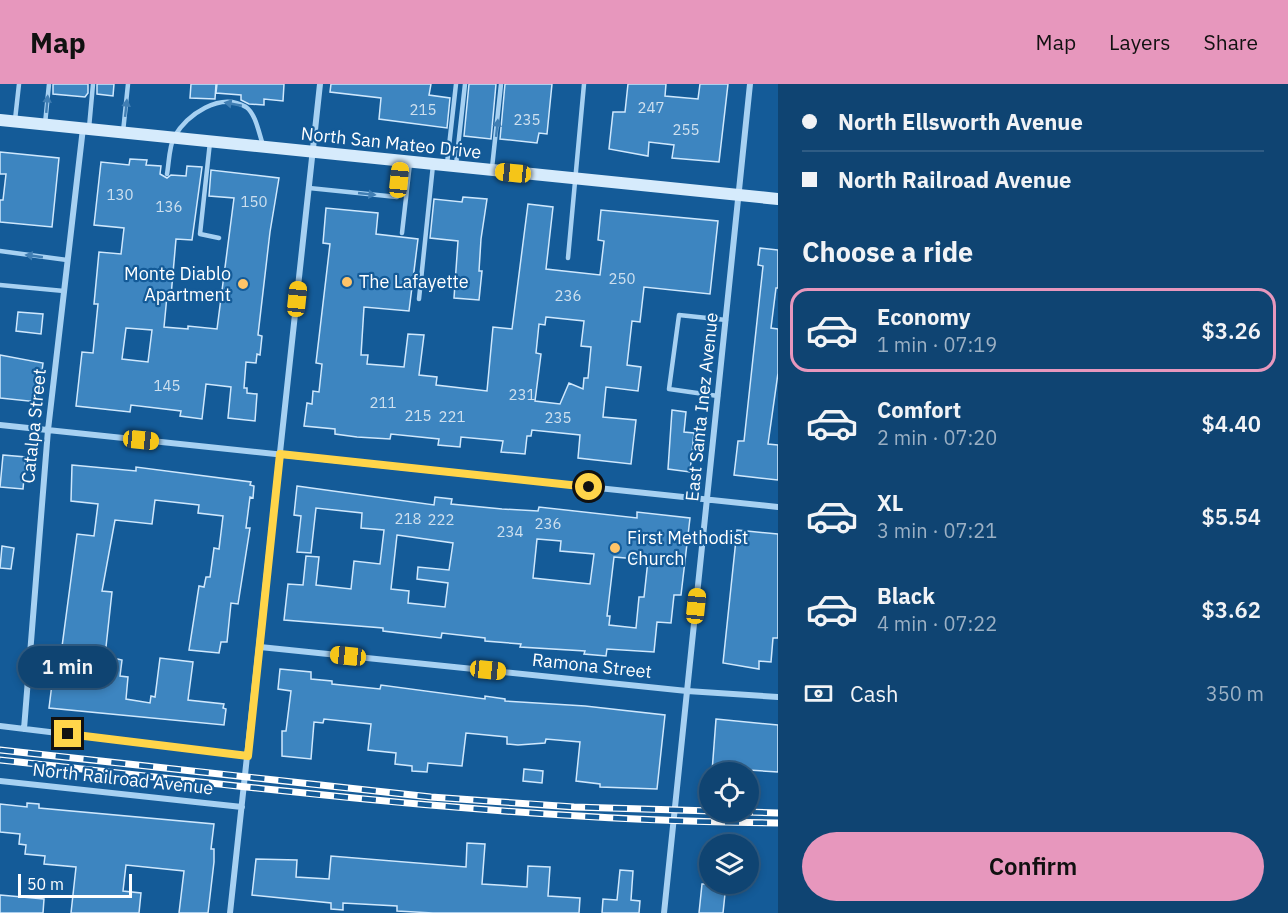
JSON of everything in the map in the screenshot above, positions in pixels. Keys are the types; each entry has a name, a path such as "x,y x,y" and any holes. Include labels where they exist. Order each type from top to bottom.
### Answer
{"main road":[{"name":"North San Mateo Drive","path":"0,120 313,154 778,199"}],"street":[{"path":"230,913 320,84"},
{"name":"East Santa Inez Avenue","path":"664,913 750,84"},
{"name":"Catalpa Street","path":"24,729 48,430 67,260 86,128"},
{"path":"0,425 778,507"},
{"name":"Ramona Street","path":"260,647 687,691 778,698"},
{"name":"North Railroad Avenue","path":"0,726 248,756"},
{"name":"North Railroad Avenue","path":"0,781 242,807"}],"lane":[{"path":"15,122 19,84"},
{"path":"45,124 49,84"},
{"path":"86,128 93,84"},
{"path":"123,132 128,84"},
{"path":"451,167 456,84"},
{"path":"451,167 465,84"},
{"path":"492,171 501,84"},
{"path":"568,258 584,84"},
{"path":"167,174 174,138 203,107 227,102 245,107 251,113 264,148"},
{"path":"210,142 200,234 219,238"},
{"path":"309,188 397,197 406,163"},
{"path":"402,232 406,163"},
{"path":"420,299 433,165"},
{"path":"0,251 67,260"},
{"path":"0,285 64,291"},
{"path":"718,396 669,389 679,315 726,320"}],"building":[{"path":"53,84 88,84 88,93 85,97 53,94"},
{"path":"97,84 114,84 113,96 97,94"},
{"path":"191,84 216,84 215,99 190,98"},
{"path":"217,84 284,84 283,101 264,99 264,105 249,104 241,100 241,95 216,93"},
{"path":"331,84 431,84 429,95 450,98 447,128 379,119 381,98 330,92"},
{"path":"469,84 496,84 491,139 464,136"},
{"path":"505,84 552,84 547,134 539,133 537,143 500,139"},
{"path":"628,84 666,84 665,96 698,99 700,84 728,84 719,162 672,158 674,145 649,142 648,156 609,149 613,112 625,112"},
{"path":"0,152 59,158 52,227 0,222 0,200 3,200 6,174 0,174"},
{"path":"130,159 147,160 146,165 161,166 160,174 167,178 171,175 186,176 187,166 202,167 192,240 176,239 171,296 167,296 164,327 188,329 188,326 217,329 234,198 209,196 211,170 279,178 258,335 262,336 260,355 257,354 256,363 246,362 244,388 247,388 247,393 257,394 255,421 228,418 231,387 206,384 202,419 180,416 181,411 131,405 130,412 76,406 82,352 93,353 98,304 94,304 99,252 121,254 124,228 94,225 101,162 129,165","holes":["126,328 152,330 148,362 122,359"]},
{"path":"463,197 487,199 481,239 479,271 482,271 479,300 454,298 458,241 430,238 434,199 462,202"},
{"path":"528,204 553,207 546,269 600,275 604,241 598,240 601,210 718,221 710,294 644,287 640,322 632,321 627,365 641,367 638,391 606,387 603,417 636,420 631,464 578,458 580,435 532,430 531,436 527,436 525,454 501,452 503,441 461,437 460,447 438,445 439,439 391,434 390,439 357,437 335,434 335,429 304,426 307,403 312,404 313,391 319,392 322,364 316,363 330,244 323,243 326,208 378,213 376,234 418,239 409,311 364,307 361,355 368,355 367,364 404,367 408,334 424,335 419,375 437,377 436,385 487,391 493,327 512,329","holes":["546,317 584,321 581,346 591,347 588,378 584,378 583,389 569,383 560,404 535,401 541,354 536,353 539,324 545,325"]},
{"path":"760,248 778,250 778,288 776,288 771,328 778,329 778,373 768,444 778,445 778,480 734,475 738,441 744,441 763,266 758,265"},
{"path":"18,312 43,314 41,334 16,331"},
{"path":"0,355 43,363 38,402 0,398"},
{"path":"672,410 686,412 684,432 694,433 690,472 668,469"},
{"path":"3,455 26,457 23,489 0,487"},
{"path":"72,465 136,471 136,467 251,482 250,485 254,486 253,498 250,497 246,528 250,528 238,604 231,603 227,642 221,642 219,653 189,650 199,586 204,587 206,577 210,577 214,548 219,549 223,516 198,513 199,505 155,500 152,524 115,520 102,591 112,592 105,656 122,660 120,676 128,677 126,699 150,703 151,696 155,697 160,658 193,662 188,700 224,704 223,708 226,709 224,725 49,708 54,668 59,669 77,534 94,536 98,504 71,501"},
{"path":"297,486 434,505 435,497 452,499 451,504 502,509 538,511 539,507 637,518 637,512 690,518 681,595 674,595 671,623 657,622 654,652 607,649 606,656 584,654 585,651 520,647 521,644 485,641 485,638 442,633 441,638 383,631 383,628 284,620 288,584 303,585 306,556 319,557 316,585 351,589 354,561 380,564 384,530 361,528 362,513 316,508 311,553 297,552 301,516 294,515","holes":["397,535 453,543 449,570 418,567 417,579 448,583 445,607 408,603 409,591 391,589","537,539 561,541 560,551 594,554 590,584 533,578","614,557 648,560 644,597 639,597 636,628 609,625 610,616 607,616"]},
{"path":"737,530 778,534 778,638 773,638 771,662 759,661 759,669 723,663"},
{"path":"2,546 14,548 11,569 0,568"},
{"path":"280,669 311,672 311,679 332,681 332,684 380,689 381,685 485,699 485,696 505,699 505,701 585,706 665,715 657,789 600,787 600,784 576,781 580,742 546,739 545,743 518,745 507,744 507,737 466,733 462,766 428,763 427,772 412,771 412,766 395,764 396,753 368,750 371,724 324,719 323,723 314,722 311,759 282,756 282,731 286,731 291,691 278,689"},
{"path":"716,719 778,725 778,772 759,771 759,762 713,762"},
{"path":"524,769 543,771 542,783 523,781"},
{"path":"27,803 39,804 39,808 214,824 211,849 214,849 214,862 208,913 179,913 184,871 126,865 123,891 141,893 139,913 71,913 76,867 44,864 45,856 25,854 26,845 19,844 20,834 0,832 0,804 27,807"},
{"path":"467,843 485,844 482,884 527,887 528,866 550,867 548,896 580,898 579,913 433,913 397,911 397,906 343,903 343,910 331,909 331,903 252,895 256,859 297,860 296,877 329,879 331,856 466,867"},
{"path":"620,870 633,871 631,900 640,901 639,913 602,913 603,899 617,900"},
{"path":"701,894 725,894 723,913 699,913"},
{"path":"0,895 44,899 43,913 0,913"}],"railway":[{"path":"0,750 431,797 574,807 778,813"},
{"path":"0,760 291,792 485,810 680,821 778,823"}],"place":[{"name":"The Lafayette","path":"347,282"},
{"name":"Monte Diablo Apartment","path":"243,284"},
{"name":"First Methodist Church","path":"615,548"}],"route":[{"path":"68,734 248,756 280,454 589,487"}]}
